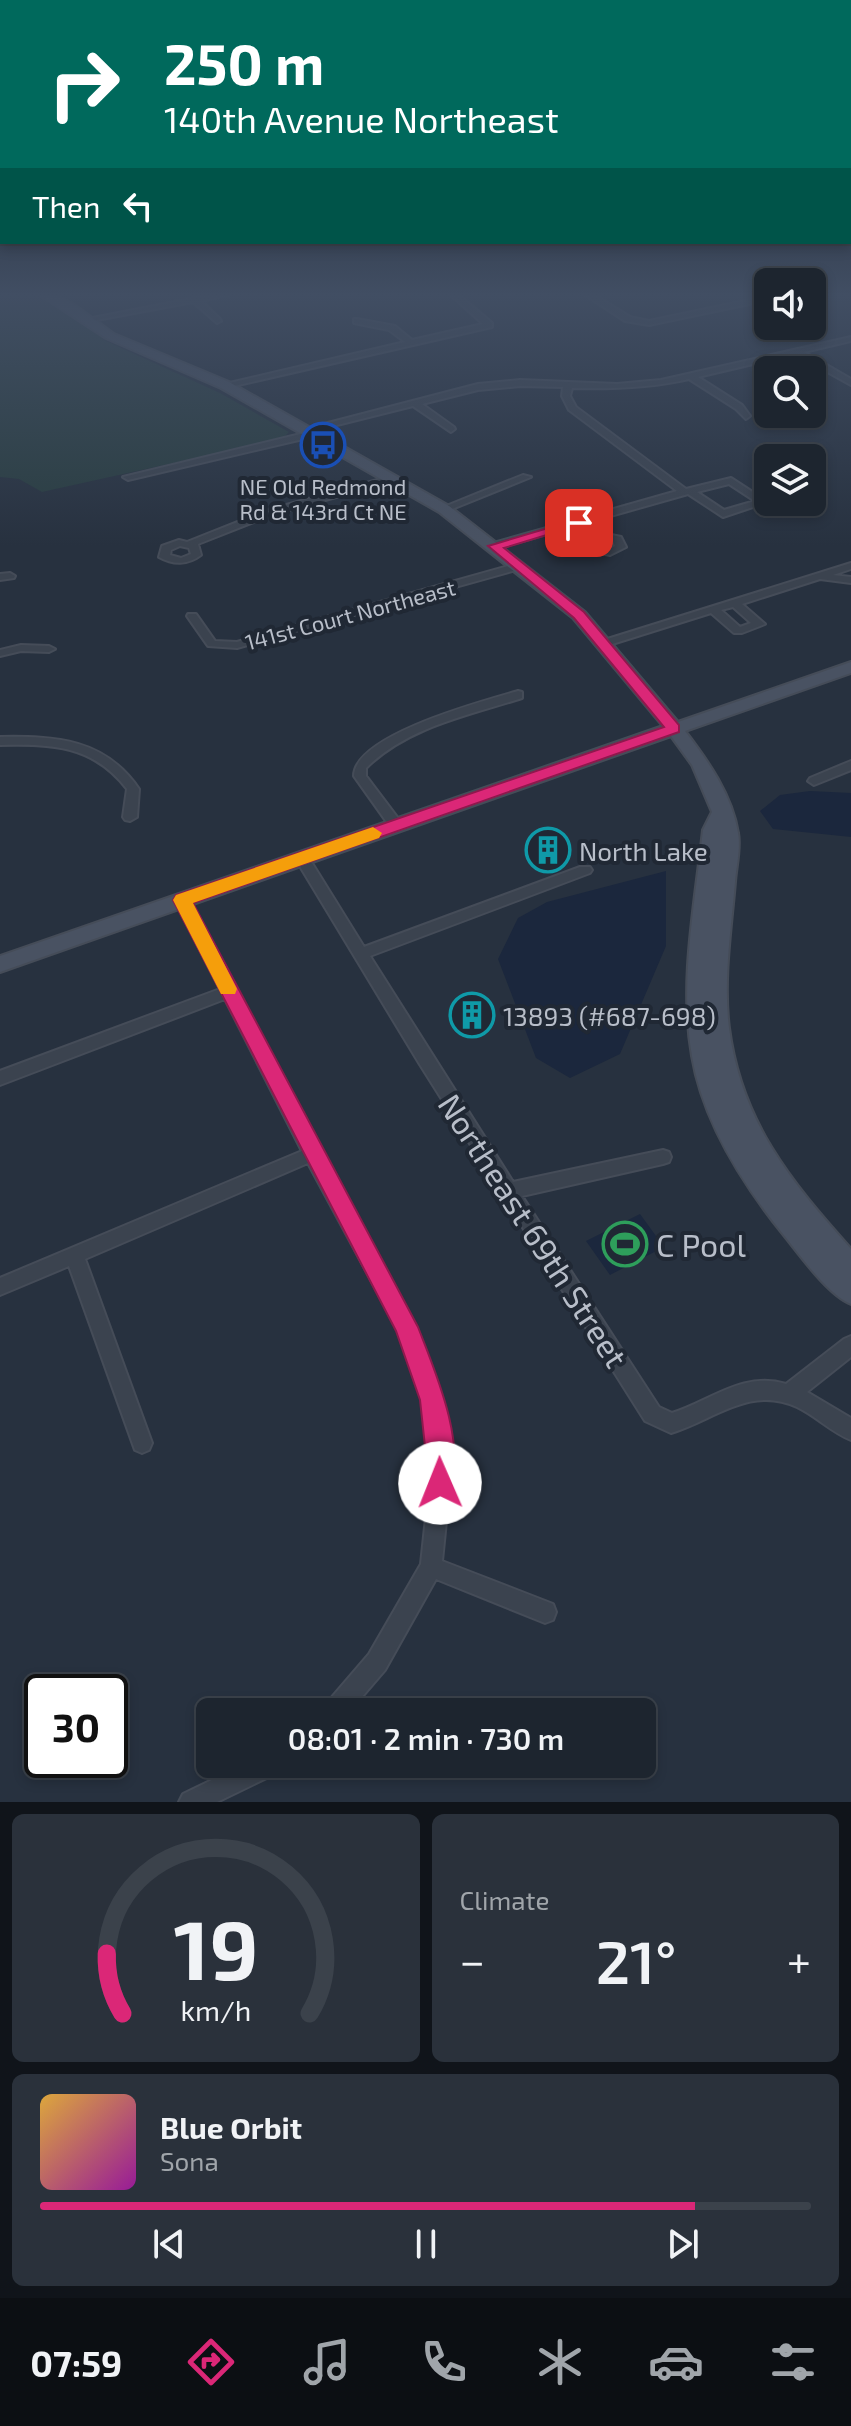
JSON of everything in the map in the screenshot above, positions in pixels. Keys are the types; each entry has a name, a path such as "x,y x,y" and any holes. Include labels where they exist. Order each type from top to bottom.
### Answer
{"main road":[{"path":"210,378 444,509 494,546 579,615 674,729 712,785 729,834 716,987 725,1067 739,1110 763,1158 790,1198 851,1267"},
{"path":"0,964 851,667"},
{"path":"720,815 712,830 700,984 704,1059 733,1137 774,1203 813,1253 851,1292"}],"street":[{"path":"225,385 256,378"},
{"path":"128,477 414,402 500,384 635,386 685,378"},
{"path":"694,378 739,407 746,416"},
{"path":"494,546 687,492 731,481 763,502 723,514 687,492 572,408 566,396 568,385"},
{"path":"414,402 451,429"},
{"path":"444,509 526,477"},
{"path":"190,544 271,512 392,479"},
{"path":"579,523 597,537"},
{"name":"141st Court Northeast","path":"192,616 212,644 237,645 519,566"},
{"path":"605,643 824,577 851,566"},
{"path":"824,577 851,580"},
{"path":"715,611 738,631 759,624 736,604"},
{"path":"0,653 21,648 49,649"},
{"path":"396,825 360,776 360,767 382,746 412,732 518,695"},
{"path":"0,741 47,740 82,748 110,761 133,789 130,817"},
{"path":"814,781 851,765"},
{"name":"Northeast 69th Street","path":"302,858 652,1414 671,1423 691,1418 731,1396 760,1389 791,1392"},
{"path":"360,954 585,870"},
{"path":"182,900 312,1154 406,1327 432,1400 442,1462 431,1567 377,1662 346,1698"},
{"path":"0,1078 229,992"},
{"path":"0,1287 312,1154"},
{"path":"509,1191 663,1157"},
{"path":"74,1254 142,1443"},
{"path":"851,1345 791,1392 851,1430"},
{"path":"431,1567 545,1612"},
{"path":"191,1802 246,1778"}],"green space":[{"path":"0,378 187,378 289,432 282,439 42,492 19,479 0,477"}],"water":[{"path":"810,791 851,793 851,837 773,829 760,811 780,795"},
{"path":"666,871 666,946 620,1054 570,1078 536,1058 498,959 518,918 547,902"},
{"name":"C Pool","path":"640,1214 664,1247 610,1275 586,1241"}],"slow traffic":[{"path":"228,989 182,900 373,833"}],"place":[{"name":"NE Old Redmond Rd & 143rd Ct NE","path":"323,445"},
{"name":"North Lake","path":"548,850"},
{"name":"13893 (#687-698)","path":"472,1015"},
{"name":"C Pool","path":"625,1244"}],"route":[{"path":"440,1483 442,1462 432,1400 406,1327 312,1154 182,900 674,729 579,615 494,546 579,523"}]}
